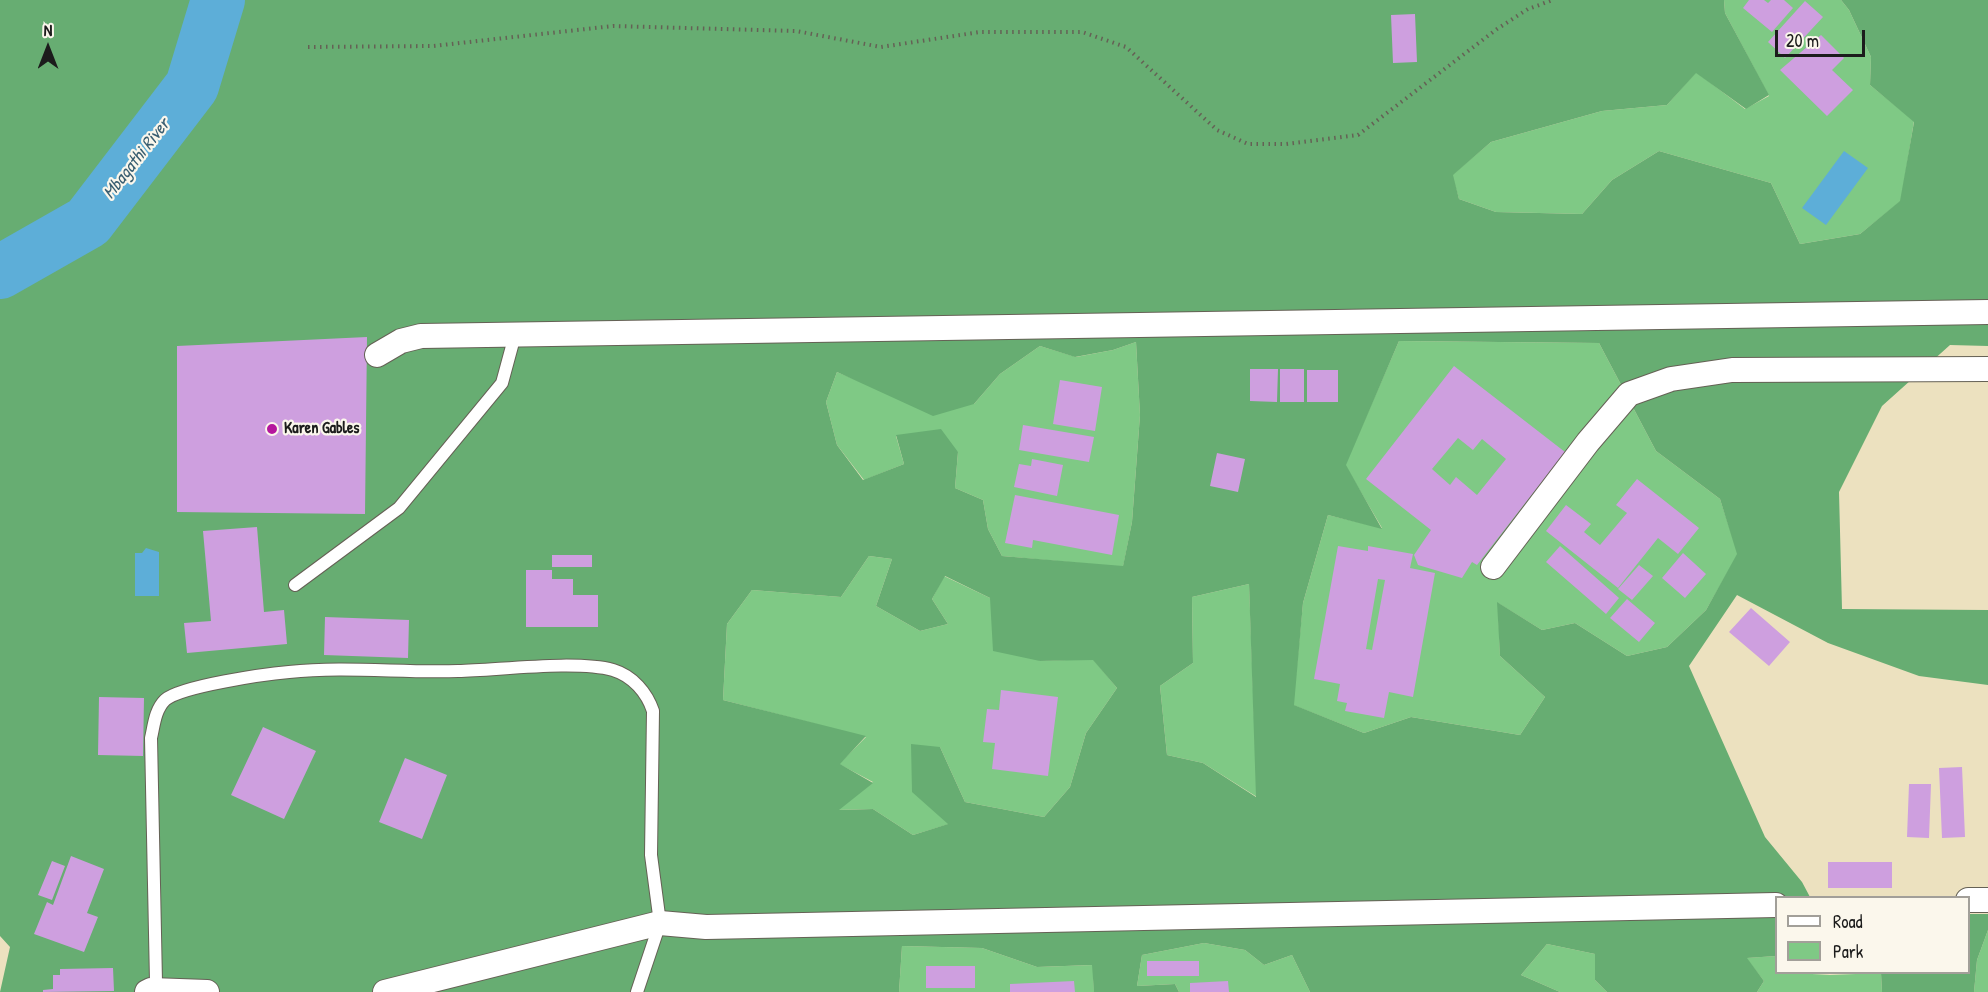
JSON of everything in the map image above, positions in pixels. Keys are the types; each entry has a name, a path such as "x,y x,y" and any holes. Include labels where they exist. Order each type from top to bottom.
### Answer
{"street":[{"path":"377,355 401,341 421,336 1988,312"},
{"path":"1493,567 1588,442 1629,394 1671,379 1732,370 1988,369"},
{"path":"1970,900 1988,900"},
{"path":"385,992 660,923 718,927 1775,905"},
{"path":"149,991 207,992"}],"lane":[{"path":"295,585 399,508 502,383 515,334"},
{"path":"149,991 156,982 151,738 157,712 166,699 191,688 290,672 457,672 593,666 616,671 636,684 648,696 653,711 651,855 660,923 637,992"}],"path":[{"path":"309,47 433,46 613,26 796,31 881,47 980,32 1082,32 1126,47 1217,129 1248,144 1286,144 1358,135 1497,29 1528,9 1552,0"}],"green space":[{"path":"0,0 1724,0 1725,13 1769,95 1746,109 1696,73 1667,105 1602,111 1491,142 1453,175 1459,199 1496,212 1582,214 1612,180 1659,151 1771,183 1800,244 1860,234 1900,201 1914,122 1870,85 1871,57 1849,10 1841,0 1988,0 1988,346 1950,345 1882,406 1839,492 1842,609 1988,610 1988,685 1919,676 1828,643 1737,595 1689,666 1765,837 1802,882 1809,896 1775,896 1775,956 1747,958 1764,981 1757,992 1607,992 1595,980 1595,954 1547,944 1521,975 1560,992 1310,992 1292,955 1264,965 1245,950 1204,943 1142,955 1137,986 1175,984 1179,992 1094,992 1092,965 1037,967 982,948 902,946 899,992 0,992 10,947 0,936","holes":["1399,341 1599,343 1656,451 1720,499 1737,554 1706,610 1667,647 1627,656 1575,623 1542,630 1497,602 1500,656 1545,697 1520,735 1411,717 1364,733 1294,705 1303,603 1328,515 1382,529 1346,465","1136,342 1140,415 1132,522 1123,566 1002,556 988,529 983,500 955,488 958,452 941,429 896,435 904,464 863,480 837,445 826,402 837,372 933,416 974,404 1000,374 1040,346 1075,357 1113,350","869,556 892,559 876,606 920,631 948,624 932,599 945,576 990,598 993,651 1040,661 1093,660 1117,688 1086,733 1070,787 1044,817 965,802 940,747 911,744 912,792 948,824 913,835 873,809 839,810 873,783 840,764 866,736 723,700 727,624 752,590 841,597","1249,584 1256,797 1203,763 1167,755 1160,686 1193,663 1192,597"]},
{"path":"1724,0 1841,0 1849,10 1871,57 1870,85 1914,121 1901,201 1860,234 1800,244 1771,183 1659,151 1612,180 1582,214 1496,212 1459,199 1452,175 1491,142 1602,111 1667,105 1696,72 1745,109 1769,96 1725,13"},
{"path":"1399,341 1599,343 1656,451 1720,499 1738,554 1706,610 1667,647 1627,656 1575,623 1542,630 1498,603 1500,656 1545,697 1520,735 1411,717 1364,733 1293,705 1303,603 1328,515 1382,528 1345,465"},
{"path":"1136,342 1140,415 1132,522 1123,567 1002,556 988,529 983,500 955,488 958,452 896,436 904,464 864,480 837,445 826,402 837,372 880,390 974,404 1000,374 1040,346 1076,357 1113,350"},
{"path":"869,556 892,559 876,606 920,631 948,624 932,599 944,576 990,598 1040,661 1093,659 1117,688 1086,733 1070,787 1044,817 965,802 940,747 949,824 913,835 873,809 837,810 873,782 839,764 866,737 723,700 727,624 752,590 841,597"},
{"path":"1249,584 1257,797 1203,763 1167,755 1160,686 1193,663 1192,597"},
{"path":"1970,914 1988,914 1988,930 1977,960 1974,992 1882,992 1881,974 1970,974"},
{"path":"1988,930 1988,992 1974,992 1977,960"},
{"path":"1204,943 1245,950 1264,965 1292,955 1310,992 1179,992 1175,984 1137,986 1142,955"},
{"path":"1547,944 1595,954 1595,980 1607,992 1560,992 1521,975"},
{"path":"902,946 982,948 1037,967 1093,965 1094,992 899,992"},
{"path":"1775,956 1775,974 1881,974 1882,992 1757,992 1764,981 1746,958"}],"water":[{"path":"1844,151 1868,168 1826,225 1802,208"},
{"path":"146,548 159,552 159,596 135,596 135,553 142,553"}],"building":[{"path":"1749,0 1764,0 1768,3 1771,0 1784,0 1793,8 1772,32 1743,8"},
{"path":"1805,1 1823,17 1785,58 1768,42"},
{"path":"1415,14 1417,62 1393,63 1391,15"},
{"path":"1821,35 1844,58 1832,70 1853,90 1827,116 1780,70"},
{"name":"Karen Gables","path":"367,337 365,514 177,512 177,346"},
{"path":"1454,366 1565,452 1477,565 1472,562 1462,578 1418,565 1414,555 1431,530 1366,479","holes":["1458,438 1473,450 1482,439 1506,459 1477,495 1456,477 1450,485 1432,469"]},
{"path":"1250,369 1278,369 1277,402 1250,401"},
{"path":"1280,369 1304,369 1304,402 1280,402"},
{"path":"1307,370 1338,370 1338,402 1307,402"},
{"path":"1060,380 1102,387 1095,431 1053,424"},
{"path":"1023,425 1094,437 1089,462 1019,450"},
{"path":"1217,453 1245,459 1238,492 1210,486"},
{"path":"1032,459 1063,465 1057,496 1014,487 1019,464 1031,466"},
{"path":"1637,479 1699,528 1678,554 1658,538 1618,588 1546,531 1566,505 1591,524 1584,532 1600,545 1627,513 1616,505"},
{"path":"1015,495 1119,515 1112,555 1033,540 1032,548 1005,543"},
{"path":"257,527 264,612 284,610 287,644 187,653 184,623 211,621 203,531"},
{"path":"1338,546 1368,551 1368,546 1413,554 1410,568 1435,573 1413,697 1389,692 1384,718 1345,711 1347,703 1337,701 1340,684 1314,679","holes":["1378,579 1385,580 1372,650 1366,649"]},
{"path":"1560,546 1619,598 1606,614 1546,562"},
{"path":"1683,553 1706,574 1685,598 1662,578"},
{"path":"552,555 592,555 592,567 552,567"},
{"path":"1639,565 1653,576 1632,600 1618,589"},
{"path":"526,570 552,570 552,579 573,579 573,595 598,595 598,627 526,627"},
{"path":"1627,599 1655,623 1639,642 1610,618"},
{"path":"1751,608 1790,642 1769,666 1729,632"},
{"path":"325,617 409,620 408,658 324,655"},
{"path":"1001,690 1058,697 1048,776 992,769 995,743 983,742 987,709 999,710"},
{"path":"99,697 144,698 143,756 98,755"},
{"path":"263,727 316,751 284,819 231,795"},
{"path":"405,758 447,775 422,839 379,822"},
{"path":"1962,767 1965,837 1942,838 1939,768"},
{"path":"1909,784 1931,784 1929,838 1907,837"},
{"path":"71,856 104,869 87,913 98,917 84,952 34,934 47,902 53,905"},
{"path":"52,861 65,866 52,900 38,895"},
{"path":"1828,862 1892,862 1892,888 1828,888"},
{"path":"1147,961 1199,961 1199,976 1147,976"},
{"path":"926,966 975,966 975,988 926,988"},
{"path":"113,968 114,991 43,992 43,990 53,989 53,975 60,975 60,969"},
{"path":"1074,981 1075,992 1010,992 1010,984"},
{"path":"1228,981 1229,992 1190,992 1190,983"}],"waterway":[{"name":"Mbagathi River","path":"0,272 88,222 192,86 218,0"}],"place":[{"name":"Karen Gables","path":"272,429"}]}
